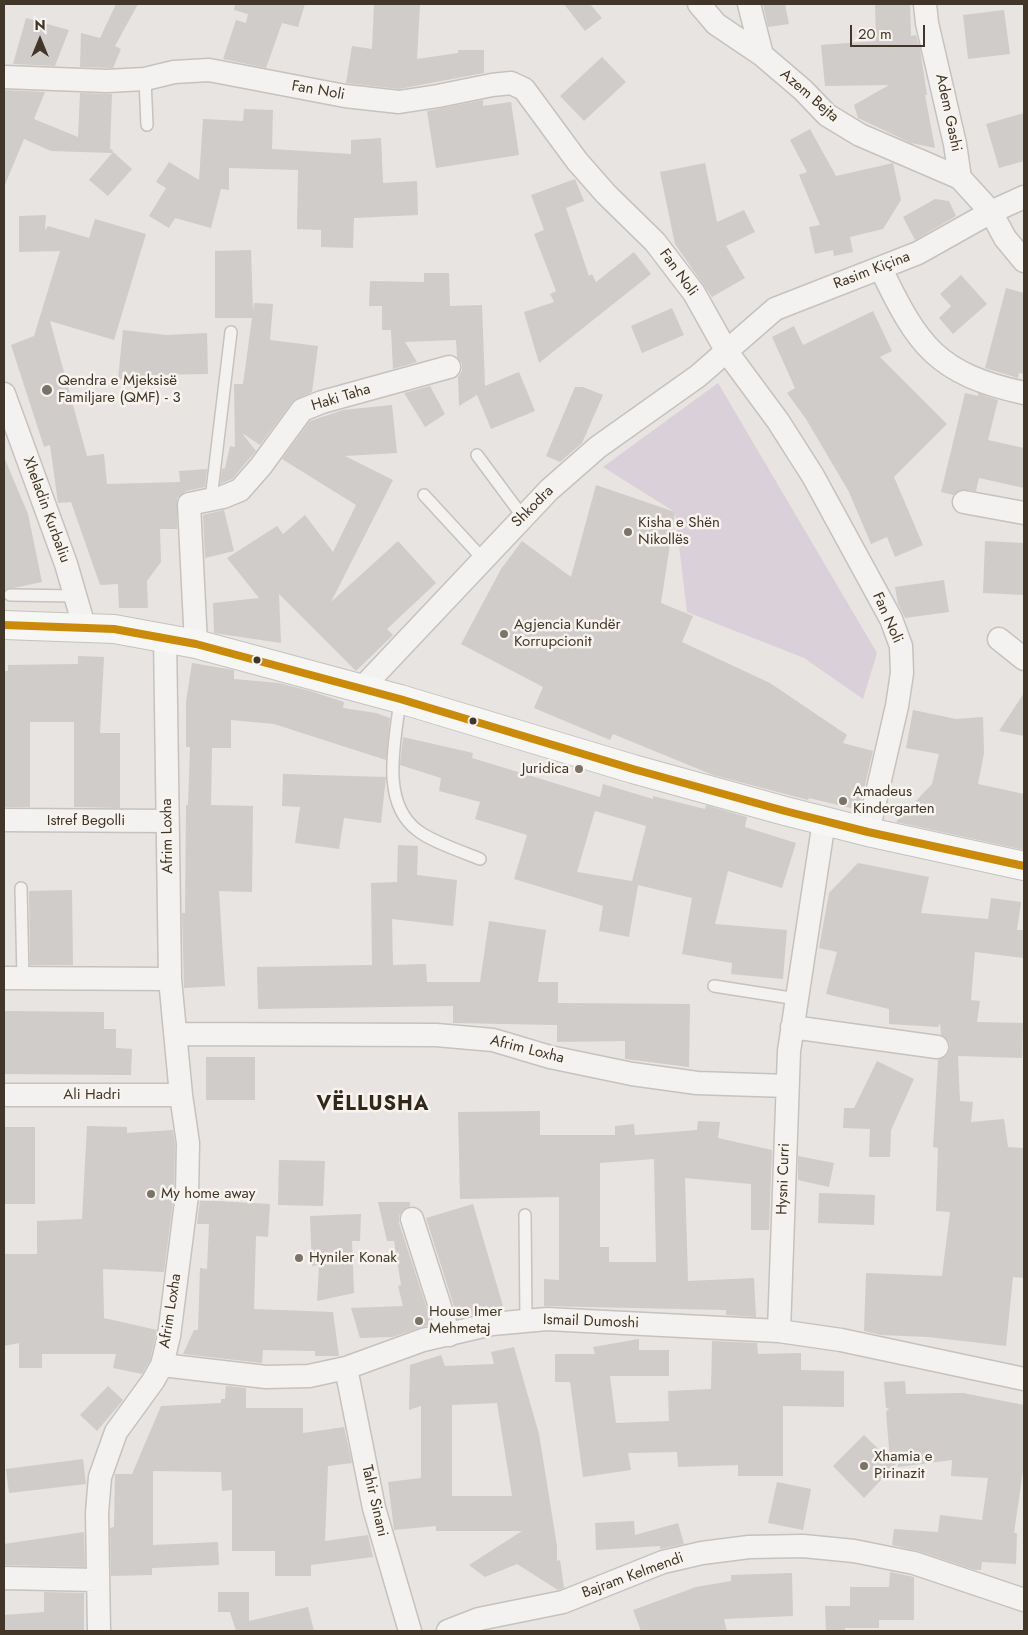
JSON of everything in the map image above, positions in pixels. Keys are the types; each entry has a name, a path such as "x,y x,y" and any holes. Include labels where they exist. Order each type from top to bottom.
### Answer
{"street":[{"name":"Azem Bejta","path":"699,4 716,24 762,55 803,90 827,115 860,135 960,178"},
{"path":"748,4 762,55"},
{"name":"Adem Gashi","path":"925,4 927,23 953,134 960,178"},
{"name":"Fan Noli","path":"4,77 107,81 145,79 174,72 209,70 345,96 399,102 510,83 524,89 577,160 606,194 655,242 694,293 727,352 778,421 813,476 891,619 901,646 902,673 897,706 868,832"},
{"path":"960,178 991,212 1005,238 1024,261"},
{"name":"Rasim Kiçina","path":"727,352 775,309 918,253 991,212 1024,197"},
{"path":"881,269 905,319 925,345 953,368 971,377 989,385 1024,393"},
{"name":"Shkodra","path":"362,688 549,490 598,447 698,376 727,352"},
{"name":"Haki Taha","path":"196,644 190,504 223,497 240,490 261,466 302,410 322,402 450,367"},
{"name":"Xheladin Kurbaliu","path":"4,394 76,596 84,626"},
{"path":"964,502 1024,513"},
{"path":"4,625 84,626 165,637 196,644 362,688 633,769 824,821 1024,866"},
{"name":"Afrim Loxha","path":"99,1631 97,1580 100,1477 116,1432 153,1381 162,1365 169,1336 187,1195 188,1143 181,1096 170,979 165,637"},
{"path":"999,639 1024,659"},
{"name":"Istref Begolli","path":"4,820 167,821"},
{"name":"Hysni Curri","path":"779,1331 787,1086 792,1027 824,821"},
{"path":"13,978 170,979"},
{"path":"792,1027 937,1047"},
{"name":"Afrim Loxha","path":"176,1034 436,1035 493,1040 550,1057 632,1074 697,1082 787,1086"},
{"name":"Ali Hadri","path":"4,1095 181,1096"},
{"path":"412,1219 448,1335"},
{"name":"Ismail Dumoshi","path":"162,1365 266,1377 309,1376 346,1368 423,1340 492,1324 526,1321 604,1321 779,1331 841,1340 1024,1379"},
{"name":"Tahir Sinani","path":"346,1368 374,1508 410,1631"},
{"name":"Bajram Kelmendi","path":"448,1631 479,1619 563,1602 663,1562 702,1552 749,1547 803,1546 854,1551 914,1563 1024,1600"},
{"path":"4,1578 97,1580"}],"lane":[{"path":"145,79 147,125"},
{"path":"211,499 231,332"},
{"path":"477,455 523,516"},
{"path":"424,495 483,559"},
{"path":"10,595 76,596"},
{"path":"400,699 394,785 400,811 417,830 480,859"},
{"path":"13,978 21,888"},
{"path":"714,986 797,998"},
{"path":"525,1215 526,1321"}],"shaded area":[{"path":"718,383 877,653 863,699 804,658 687,612 675,512 603,467"}],"building":[{"path":"116,4 138,4 115,46 121,49 113,68 80,67 81,33 100,38"},
{"path":"235,4 305,4 298,27 282,23 266,68 223,59 236,20 246,23 248,14 234,10"},
{"path":"374,4 420,5 417,59 458,53 458,50 484,50 484,73 399,89 346,83 352,46 372,49"},
{"path":"564,4 590,4 602,18 585,31"},
{"path":"763,4 785,4 789,24 768,27"},
{"path":"875,4 910,4 911,36 916,35 920,49 927,95 925,95 935,148 911,143 858,118 854,105 889,85 825,86 821,45 876,41"},
{"path":"1004,10 1010,54 968,59 963,15"},
{"path":"26,18 69,30 55,66 13,64"},
{"path":"602,57 626,82 584,121 560,96"},
{"path":"4,90 45,92 34,119 78,137 80,93 112,94 110,149 113,150 112,153 51,151 24,139 4,187"},
{"path":"483,100 483,106 511,102 519,155 436,168 427,111"},
{"path":"244,109 273,110 272,149 351,154 351,140 381,138 383,183 417,181 418,215 354,218 353,248 321,247 321,230 297,229 298,170 229,168 229,190 221,189 211,228 175,218 169,228 149,216 166,188 156,182 169,162 199,180 203,119 243,121"},
{"path":"1024,113 1024,161 999,168 986,124"},
{"path":"810,129 836,176 893,163 901,200 883,229 850,237 853,252 834,256 833,250 815,254 809,227 820,225 799,175 807,172 790,140"},
{"path":"113,152 132,169 108,196 89,180"},
{"path":"705,163 717,222 744,210 755,232 726,246 745,278 712,297 675,244 660,172"},
{"path":"575,179 584,201 566,208 589,276 592,274 596,282 634,252 651,274 539,363 524,312 554,302 550,294 556,291 534,234 544,230 531,195"},
{"path":"935,199 949,201 956,216 915,240 903,217"},
{"path":"46,215 45,230 48,226 89,238 95,219 146,234 114,340 50,321 87,456 104,454 107,484 180,482 179,471 207,469 205,487 186,491 177,498 177,529 160,529 161,562 147,581 148,608 119,608 118,584 100,585 71,502 58,503 50,445 44,447 11,345 34,336 60,251 19,252 19,216"},
{"path":"251,250 253,311 254,303 273,304 270,340 318,346 312,392 292,402 260,445 242,433 256,451 232,479 220,484 222,469 225,468 230,446 235,447 234,384 243,384 252,318 215,318 215,251"},
{"path":"424,273 449,273 450,306 482,305 485,386 519,372 535,411 491,429 477,395 459,406 458,377 462,371 462,364 457,357 456,340 405,342 417,362 393,369 391,330 382,330 382,306 369,306 370,281 424,282"},
{"path":"961,275 987,304 953,334 939,318 951,306 940,294"},
{"path":"1006,288 1024,293 1024,374 1019,373 1018,378 985,368"},
{"path":"672,308 684,335 642,353 631,326"},
{"path":"873,311 892,351 880,357 947,424 894,477 923,545 895,557 887,537 871,544 849,492 806,419 787,393 795,388 772,337 794,326 803,345"},
{"path":"123,330 166,335 207,333 208,374 151,375 151,382 118,379"},
{"path":"430,386 445,414 425,427 404,393"},
{"path":"575,387 583,387 603,395 582,443 560,462 546,456"},
{"path":"965,393 978,396 978,393 998,400 988,440 1024,448 1024,488 979,478 976,491 960,490 953,495 941,492"},
{"path":"392,405 397,453 345,456 393,480 331,602 398,541 436,583 387,629 393,635 356,671 279,594 281,643 214,633 213,603 259,598 227,558 277,526 283,534 305,515 333,552 356,505 282,459 310,421 343,410"},
{"path":"4,457 28,514 42,582 4,590"},
{"path":"596,485 675,512 661,603 693,616 682,642 770,683 847,735 843,743 873,751 859,810 809,798 808,800 713,775 613,734 610,740 534,708 543,687 461,644 501,569 522,541 571,577"},
{"path":"224,510 234,551 205,558 203,515"},
{"path":"985,541 1024,543 1024,595 983,593"},
{"path":"944,580 949,612 905,618 898,604 895,587"},
{"path":"78,656 104,657 100,733 120,733 120,808 74,807 74,722 30,722 30,807 4,807 4,671 8,671 8,665 78,664"},
{"path":"192,663 234,670 234,679 279,683 310,691 344,702 343,708 376,713 390,718 386,760 274,724 231,720 231,748 212,748 211,805 253,806 252,892 219,891 225,986 184,988 182,913 185,913 186,805 188,805 190,747 186,747 186,702"},
{"path":"1024,693 1024,736 999,731"},
{"path":"913,710 956,719 983,717 984,753 978,784 1024,794 1024,850 896,822 932,784 939,754 906,748"},
{"path":"403,737 473,753 472,758 600,797 603,784 653,799 653,796 705,809 706,805 747,817 745,827 796,843 782,888 728,871 715,924 787,930 783,979 731,974 732,963 682,954 692,898 638,885 629,937 599,931 603,906 514,879 527,835 475,819 480,802 439,791 441,778 400,765","holes":["595,811 646,826 632,881 577,872"]},
{"path":"283,774 386,777 381,823 344,818 339,849 295,843 300,807 282,806"},
{"path":"398,845 418,846 417,875 457,880 453,926 392,919 393,965 426,964 427,982 480,982 489,921 546,930 538,982 558,982 558,1003 690,1004 689,1067 625,1059 625,1041 557,1042 557,1025 453,1023 453,1006 258,1009 257,967 372,965 371,883 397,882"},
{"path":"858,863 929,877 921,913 988,919 991,898 1021,902 1017,930 1024,930 1024,958 975,952 971,1000 980,1001 977,1022 1023,1023 1022,1058 958,1056 960,1101 973,1102 971,1122 1004,1119 1008,1147 1024,1148 1024,1278 1013,1277 1006,1346 928,1337 881,1335 864,1331 866,1273 942,1276 950,1212 936,1211 938,1148 933,1147 938,1060 947,1055 950,1048 949,1042 941,1035 940,1023 938,1027 889,1024 889,1009 826,994 837,952 819,948 829,893"},
{"path":"72,890 73,965 30,965 29,891"},
{"path":"4,1011 104,1012 104,1029 116,1029 116,1048 132,1049 131,1075 4,1074"},
{"path":"206,1057 255,1057 255,1100 206,1100"},
{"path":"877,1061 914,1079 891,1130 890,1157 869,1157 870,1129 843,1128 844,1108 854,1108"},
{"path":"540,1111 540,1135 615,1135 615,1126 634,1124 635,1135 697,1130 698,1121 720,1122 718,1138 772,1150 769,1230 751,1230 751,1184 685,1178 688,1281 754,1278 756,1317 726,1315 726,1310 544,1306 544,1279 559,1280 559,1197 460,1199 458,1112","holes":["654,1159 656,1262 609,1262 609,1247 600,1247 600,1163"]},
{"path":"87,1126 127,1127 127,1133 173,1130 175,1144 174,1194 164,1272 103,1269 104,1318 157,1330 150,1360 142,1374 113,1368 116,1354 42,1354 42,1368 19,1368 19,1343 4,1346 4,1254 37,1254 37,1221 82,1219"},
{"path":"4,1127 35,1127 35,1204 4,1204"},
{"path":"798,1156 834,1163 829,1187 798,1180"},
{"path":"279,1160 325,1161 323,1206 278,1205"},
{"path":"819,1193 875,1195 874,1225 818,1223"},
{"path":"200,1200 270,1204 268,1237 256,1236 254,1309 333,1312 339,1356 315,1356 315,1351 263,1350 262,1363 183,1354 194,1330 198,1330 200,1268 207,1269 209,1224 197,1224"},
{"path":"378,1202 410,1202 410,1206 403,1210 399,1216 399,1223 432,1324 392,1337 360,1338 351,1308 403,1306 398,1286 401,1285 394,1241 387,1241"},
{"path":"473,1204 503,1306 458,1319 426,1218"},
{"path":"361,1214 360,1241 352,1241 354,1293 317,1301 319,1265 312,1266 310,1216"},
{"path":"639,1339 639,1350 669,1350 669,1376 610,1376 616,1423 669,1421 668,1391 711,1389 712,1341 757,1343 758,1354 801,1353 801,1370 844,1371 844,1407 783,1406 783,1476 738,1476 738,1465 678,1467 677,1452 628,1453 631,1470 583,1477 570,1382 555,1382 555,1354 595,1354 593,1347"},
{"path":"514,1347 539,1434 557,1546 557,1561 560,1560 564,1588 558,1590 517,1564 485,1577 469,1565 522,1531 436,1531 436,1526 394,1530 388,1482 421,1478 421,1406 409,1410 410,1365 441,1355 445,1366 494,1364 491,1352","holes":["497,1403 512,1496 452,1496 452,1405"]},
{"path":"905,1381 906,1394 963,1393 1024,1405 1024,1464 1014,1533 1017,1533 1016,1564 982,1562 981,1570 975,1570 918,1551 892,1545 894,1529 938,1532 940,1515 982,1520 988,1478 951,1476 952,1460 898,1467 898,1462 864,1498 833,1466 864,1435 890,1460 886,1412 889,1408 886,1408 884,1382"},
{"path":"108,1386 123,1400 97,1431 80,1415"},
{"path":"226,1386 246,1388 246,1408 303,1408 303,1433 344,1427 352,1463 328,1466 325,1541 368,1535 373,1557 311,1565 311,1576 275,1576 275,1551 232,1551 232,1490 222,1491 221,1472 153,1471 153,1545 218,1542 219,1565 152,1568 152,1575 111,1576 110,1528 114,1527 115,1474 132,1474 161,1406 221,1403 221,1399 225,1399"},
{"path":"83,1459 86,1484 9,1493 6,1469"},
{"path":"777,1482 811,1489 803,1530 768,1523"},
{"path":"634,1521 635,1535 678,1523 684,1544 660,1549 660,1546 596,1550 595,1523"},
{"path":"84,1532 85,1567 4,1565 4,1544"},
{"path":"890,1572 914,1577 914,1620 879,1620 879,1628 845,1628 845,1631 826,1631 825,1606 850,1606 850,1587 889,1587"},
{"path":"792,1573 793,1616 724,1619 727,1631 641,1631 633,1610 696,1587 731,1581 731,1575"},
{"path":"44,1592 84,1593 84,1631 4,1631 4,1615 44,1612"},
{"path":"218,1592 249,1592 249,1621 308,1607 314,1631 236,1631 230,1612 218,1612"}],"transit line":[{"path":"4,625 114,629 196,644 400,699 633,769 785,811 868,832 1024,866"}],"place":[{"name":"Qendra e Mjeksisë Familjare (QMF) - 3","path":"47,390"},
{"name":"Kisha e Shën Nikollës","path":"628,532"},
{"name":"Agjencia Kundër Korrupcionit","path":"504,634"},
{"name":"Juridica","path":"579,769"},
{"name":"Amadeus Kindergarten","path":"843,801"},
{"name":"My home away","path":"151,1194"},
{"name":"Hyniler Konak","path":"299,1258"},
{"name":"House Imer Mehmetaj","path":"419,1321"},
{"name":"Xhamia e Pirinazit","path":"864,1466"}],"district":[{"name":"VËLLUSHA","path":"373,1105"}]}
